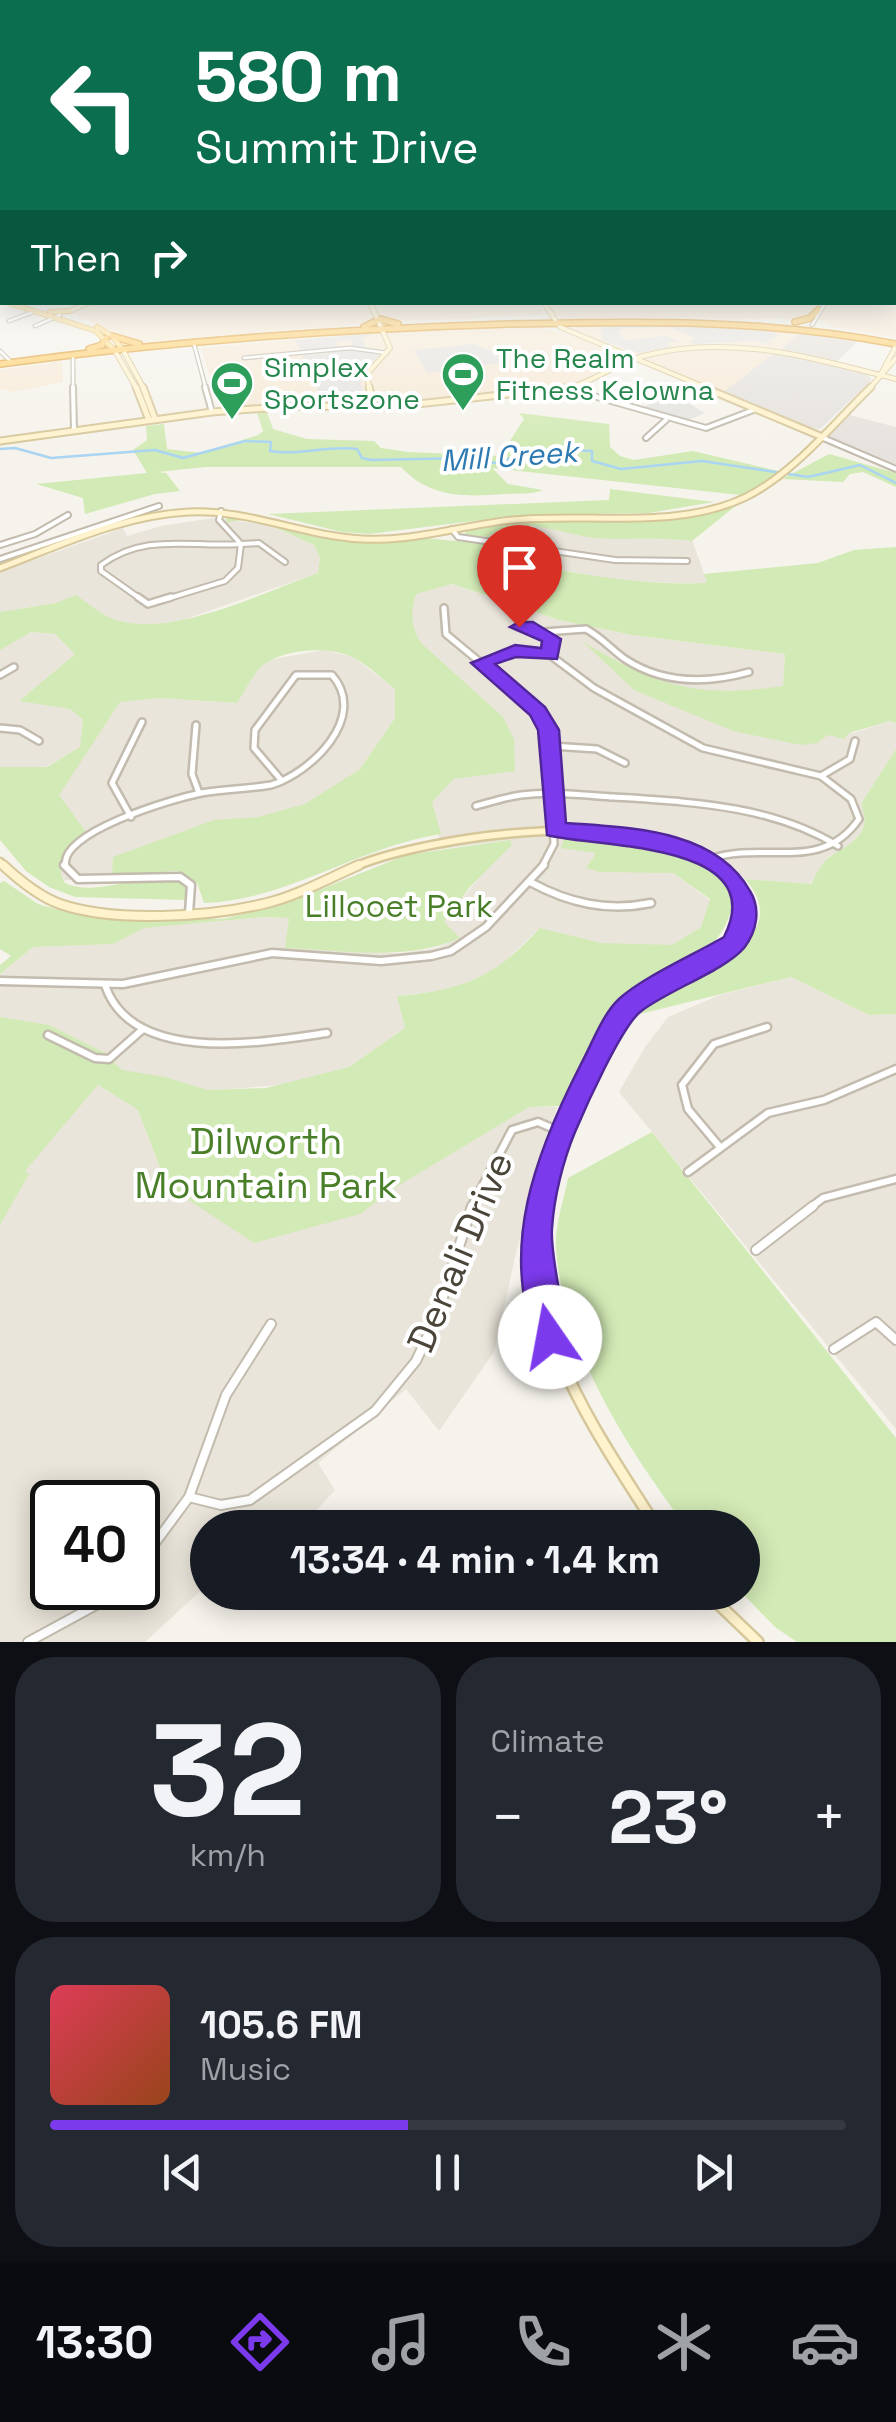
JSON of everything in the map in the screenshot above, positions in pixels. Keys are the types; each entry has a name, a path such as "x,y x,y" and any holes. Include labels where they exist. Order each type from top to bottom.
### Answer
{"highway":[{"path":"797,324 817,314 818,322 837,329"},
{"path":"550,320 812,325 880,338 895,347"},
{"path":"75,354 363,329 382,324 550,320 797,324 895,347"},
{"path":"531,322 560,329"},
{"path":"570,331 572,326 585,322"},
{"path":"75,354 98,347 109,337 157,344 363,329 387,338 401,326"},
{"path":"194,344 202,341"},
{"path":"0,363 157,344"},
{"path":"128,357 143,348"}],"main road":[{"path":"16,305 86,323 109,337 118,351"},
{"path":"20,305 109,337"},
{"path":"20,305 86,323"},
{"path":"54,316 70,311"},
{"path":"26,315 54,316 70,311"},
{"path":"70,311 68,315 76,320"}],"street":[{"path":"70,311 83,305"},
{"path":"372,305 390,348 366,375 375,408"},
{"path":"545,305 550,320 560,329 580,335"},
{"path":"812,325 824,305"},
{"path":"8,322 33,312"},
{"path":"36,326 54,316"},
{"path":"550,320 896,469"},
{"path":"194,344 212,412"},
{"path":"0,441 212,412 295,406 375,408 569,388 636,358 674,349 737,344 883,372 896,378"},
{"path":"0,568 137,518 221,511 366,540 548,516 667,516 740,499 768,486 783,473 883,372 895,347"},
{"path":"244,358 350,348 387,353"},
{"path":"0,351 11,361"},
{"path":"118,351 128,357 152,419"},
{"path":"118,351 152,419"},
{"path":"74,431 75,354"},
{"path":"865,371 875,381"},
{"path":"875,381 896,378"},
{"path":"569,388 667,419 712,428 756,409"},
{"path":"646,438 667,419"},
{"path":"810,432 828,428"},
{"path":"0,559 160,506"},
{"path":"221,511 222,526 241,542"},
{"path":"0,545 42,531 68,516"},
{"path":"452,529 458,536 470,539 615,560 687,561"},
{"path":"241,542 233,575 164,602 148,604 138,599 102,570 102,565 116,554 178,540 216,546 241,542 258,543 284,562"},
{"path":"0,981 106,985 272,954 381,961 431,956 472,939 530,882 551,855 556,830 552,746 549,730 538,712 452,643 441,624 444,608"},
{"path":"519,627 543,632 573,626 586,628 600,634 630,662 681,680 704,682 749,672"},
{"path":"543,632 552,639 550,655"},
{"path":"481,663 515,651 550,655 594,688 703,748 822,776 850,799 859,820 851,836 817,854 743,848 710,859"},
{"path":"0,675 14,667"},
{"path":"189,913 191,885 180,877 78,880 64,866 69,846 199,794 262,788 282,781 309,765 344,714 343,692 332,676 317,672 296,675 255,730 254,748 282,781"},
{"path":"131,818 112,784 142,722"},
{"path":"196,725 192,774 199,794"},
{"path":"0,728 20,730 40,741"},
{"path":"822,776 851,758 855,742"},
{"path":"552,746 596,749 625,763"},
{"path":"476,806 520,795 554,793 768,813 810,826 838,846"},
{"path":"0,862 60,905 83,910 189,913 237,910 273,901 406,848 556,830 650,840 710,859 731,878 744,902 744,921 734,943 628,1006 612,1029 561,1132 536,1229 540,1286 550,1337 576,1398 646,1510"},
{"path":"530,882 559,899 589,906 634,908 651,903"},
{"path":"106,985 106,996 115,1008 144,1028 170,1036 248,1045 327,1033"},
{"path":"719,1146 688,1109 682,1084 714,1044 767,1027"},
{"path":"48,1035 95,1058 109,1059 144,1028"},
{"path":"688,1172 768,1113 853,1090 896,1069"},
{"name":"Denali Drive","path":"189,1497 222,1505 250,1500 375,1411 416,1361 438,1316 473,1203 512,1130 538,1122 561,1132"},
{"path":"756,1250 824,1198 896,1179"},
{"path":"834,1349 876,1322 896,1340"},
{"path":"160,1536 189,1497 226,1396 270,1324"},
{"path":"28,1642 87,1610"},
{"path":"725,1610 758,1642"}],"shaded area":[{"path":"91,305 541,305 543,315 389,322 137,342 73,314"},
{"path":"547,305 822,305 808,318 565,319 553,314"},
{"path":"827,305 896,305 896,338 834,327 818,318"},
{"path":"586,323 755,323 806,328 780,350 758,346 777,351 722,393 639,358 745,344 677,348 636,357 571,329"},
{"path":"607,325 779,327 775,333 778,336 768,341 771,345 756,341 692,344 689,341 695,340 691,336 669,327 618,329 624,340 668,336 681,342 638,353 602,340 601,328"},
{"path":"532,326 578,337 626,359 568,386 392,404 285,403 220,408 201,348 416,329"},
{"path":"806,328 860,339 835,363 780,350"},
{"path":"370,334 371,337 362,338 367,350 354,348 350,340 336,342 340,350 380,354 359,375 366,402 338,405 335,398 320,394 295,340"},
{"path":"474,344 504,356 508,362 427,373 414,350"},
{"path":"777,351 865,372 872,380 820,429 802,427 722,393"},
{"path":"778,353 858,373 865,382 839,407 831,406 835,402 785,389 780,394 790,396 785,401 758,396 751,403 744,401 762,388 738,382"},
{"path":"62,361 63,382 13,392 0,389 0,370"},
{"path":"685,385 700,393 681,399 705,413 686,421 642,409 657,398 688,390"},
{"path":"846,414 896,427 896,470 823,436"},
{"path":"213,518 269,525 314,545 320,558 318,573 180,621 148,625 117,622 56,603 0,612 0,572 123,528 127,536"},
{"path":"546,526 591,537 692,540 708,584 617,581 482,554 488,537 497,530"},
{"path":"451,584 559,620 632,635 785,654 783,686 827,734 853,733 890,721 896,723 896,749 861,804 866,817 862,832 849,848 828,857 810,884 745,879 597,853 587,868 673,873 710,900 701,927 671,946 598,944 540,928 494,972 447,990 398,996 405,1028 349,1067 294,1084 204,1091 118,1071 111,1057 45,1029 0,1018 0,974 33,947 113,944 143,928 264,917 289,918 286,948 401,953 436,948 459,938 443,922 510,840 442,849 429,803 451,779 512,771 411,632 409,607 413,594"},
{"path":"29,632 55,634 75,654 20,700 70,709 83,720 81,747 46,767 0,767 0,649"},
{"path":"324,650 353,657 395,689 395,718 360,769 305,805 114,857 112,875 60,881 56,796 117,702 159,698 234,703 254,670 268,660"},
{"path":"791,977 869,1015 896,1014 896,1429 619,1092 668,1017 720,995"},
{"path":"96,1084 138,1110 167,1186 392,1188 527,1107 557,1107 517,1249 494,1352 439,1431 406,1389 318,1463 335,1490 317,1510 190,1510 190,1601 145,1642 0,1642 0,1218 20,1173"}],"green space":[{"path":"267,412 273,429 307,439 374,441 381,448 408,452 500,456 524,419 519,413 609,424 610,447 620,456 634,460 693,451 778,471 760,487 740,495 492,468 508,484 543,490 475,495 436,490 401,467 205,467 158,472 166,473 180,491 85,514 83,498 36,484 147,473 133,450 147,440 146,426 164,424 167,449 201,453 258,435 263,431 257,413"},
{"path":"829,454 896,473 896,487 863,472 850,474 843,482 782,479"},
{"path":"610,489 714,502 649,513 522,515 369,534 342,532 268,514 609,500"},
{"path":"738,504 692,541 596,538 527,526 513,526 488,537 466,535 464,530 542,521 660,520"},
{"path":"226,518 251,519 348,541 414,537 488,544 485,554 651,582 707,583 704,574 818,563 854,550 896,547 896,723 890,721 849,733 844,739 828,735 817,743 801,745 733,731 634,690 582,641 655,678 725,691 783,686 785,654 632,635 559,620 452,584 416,594 412,613 415,631 421,643 503,717 514,739 515,771 454,779 432,802 441,834 381,850 265,893 235,900 204,903 197,883 177,871 112,875 113,857 214,820 258,817 305,804 360,769 395,718 395,689 346,655 322,650 296,652 263,665 237,703 159,698 120,702 59,795 86,832 62,861 65,883 95,887 143,879 173,880 187,886 187,900 75,897 49,887 26,871 0,840 0,767 47,767 80,747 83,720 70,709 19,701 75,654 55,634 31,632 0,650 0,612 56,603 76,595 116,620 164,623 218,610 318,573 320,558 314,545 260,523 227,523"},
{"path":"896,749 896,1014 869,1015 791,977 636,1015 659,995 716,964 751,936 759,919 758,900 745,879 811,884 825,861 853,842 864,823 861,804"},
{"name":"Dilworth Mountain Park","path":"565,837 639,842 699,853 721,865 732,886 733,898 727,922 713,943 692,959 640,985 617,1004 593,1040 561,1106 529,1107 396,1187 360,1214 254,1243 167,1186 138,1110 98,1085 25,1171 29,1174 0,1225 0,1017 49,1025 111,1056 125,1051 114,1063 122,1070 208,1090 266,1088 349,1067 405,1028 397,996 441,990 477,978 508,958 540,928 601,943 672,945 701,927 710,899 673,873 600,872 586,868 596,853 561,848"},
{"name":"Lillooet Park","path":"510,840 512,845 470,887 444,922 460,938 439,945 374,953 285,948 289,918 264,917 144,928 113,944 33,947 0,974 0,965 11,956 0,949 0,883 4,881 38,904 69,913 222,919 279,906 406,855"},
{"path":"652,1132 896,1438 896,1642 797,1642 758,1610 760,1510 674,1510 601,1395 571,1322 556,1246 568,1178"}],"waterway":[{"name":"Mill Creek","path":"0,449 15,448 51,458 155,450 183,458 245,441 271,442 270,451 281,452 357,449 362,458 371,460 465,458 496,463 538,449 592,451 592,461 621,469 702,461 808,477 860,465 896,483"}],"place":[{"name":"The Realm Fitness Kelowna","path":"463,412"},
{"name":"Simplex Sportszone","path":"232,421"}],"route":[{"path":"519,627 533,628 552,639 550,655 515,651 481,663 538,712 549,730 556,830 616,834 684,848 710,859 731,878 744,902 744,921 734,943 628,1006 612,1029 561,1132 536,1229 540,1286 550,1337"}]}
